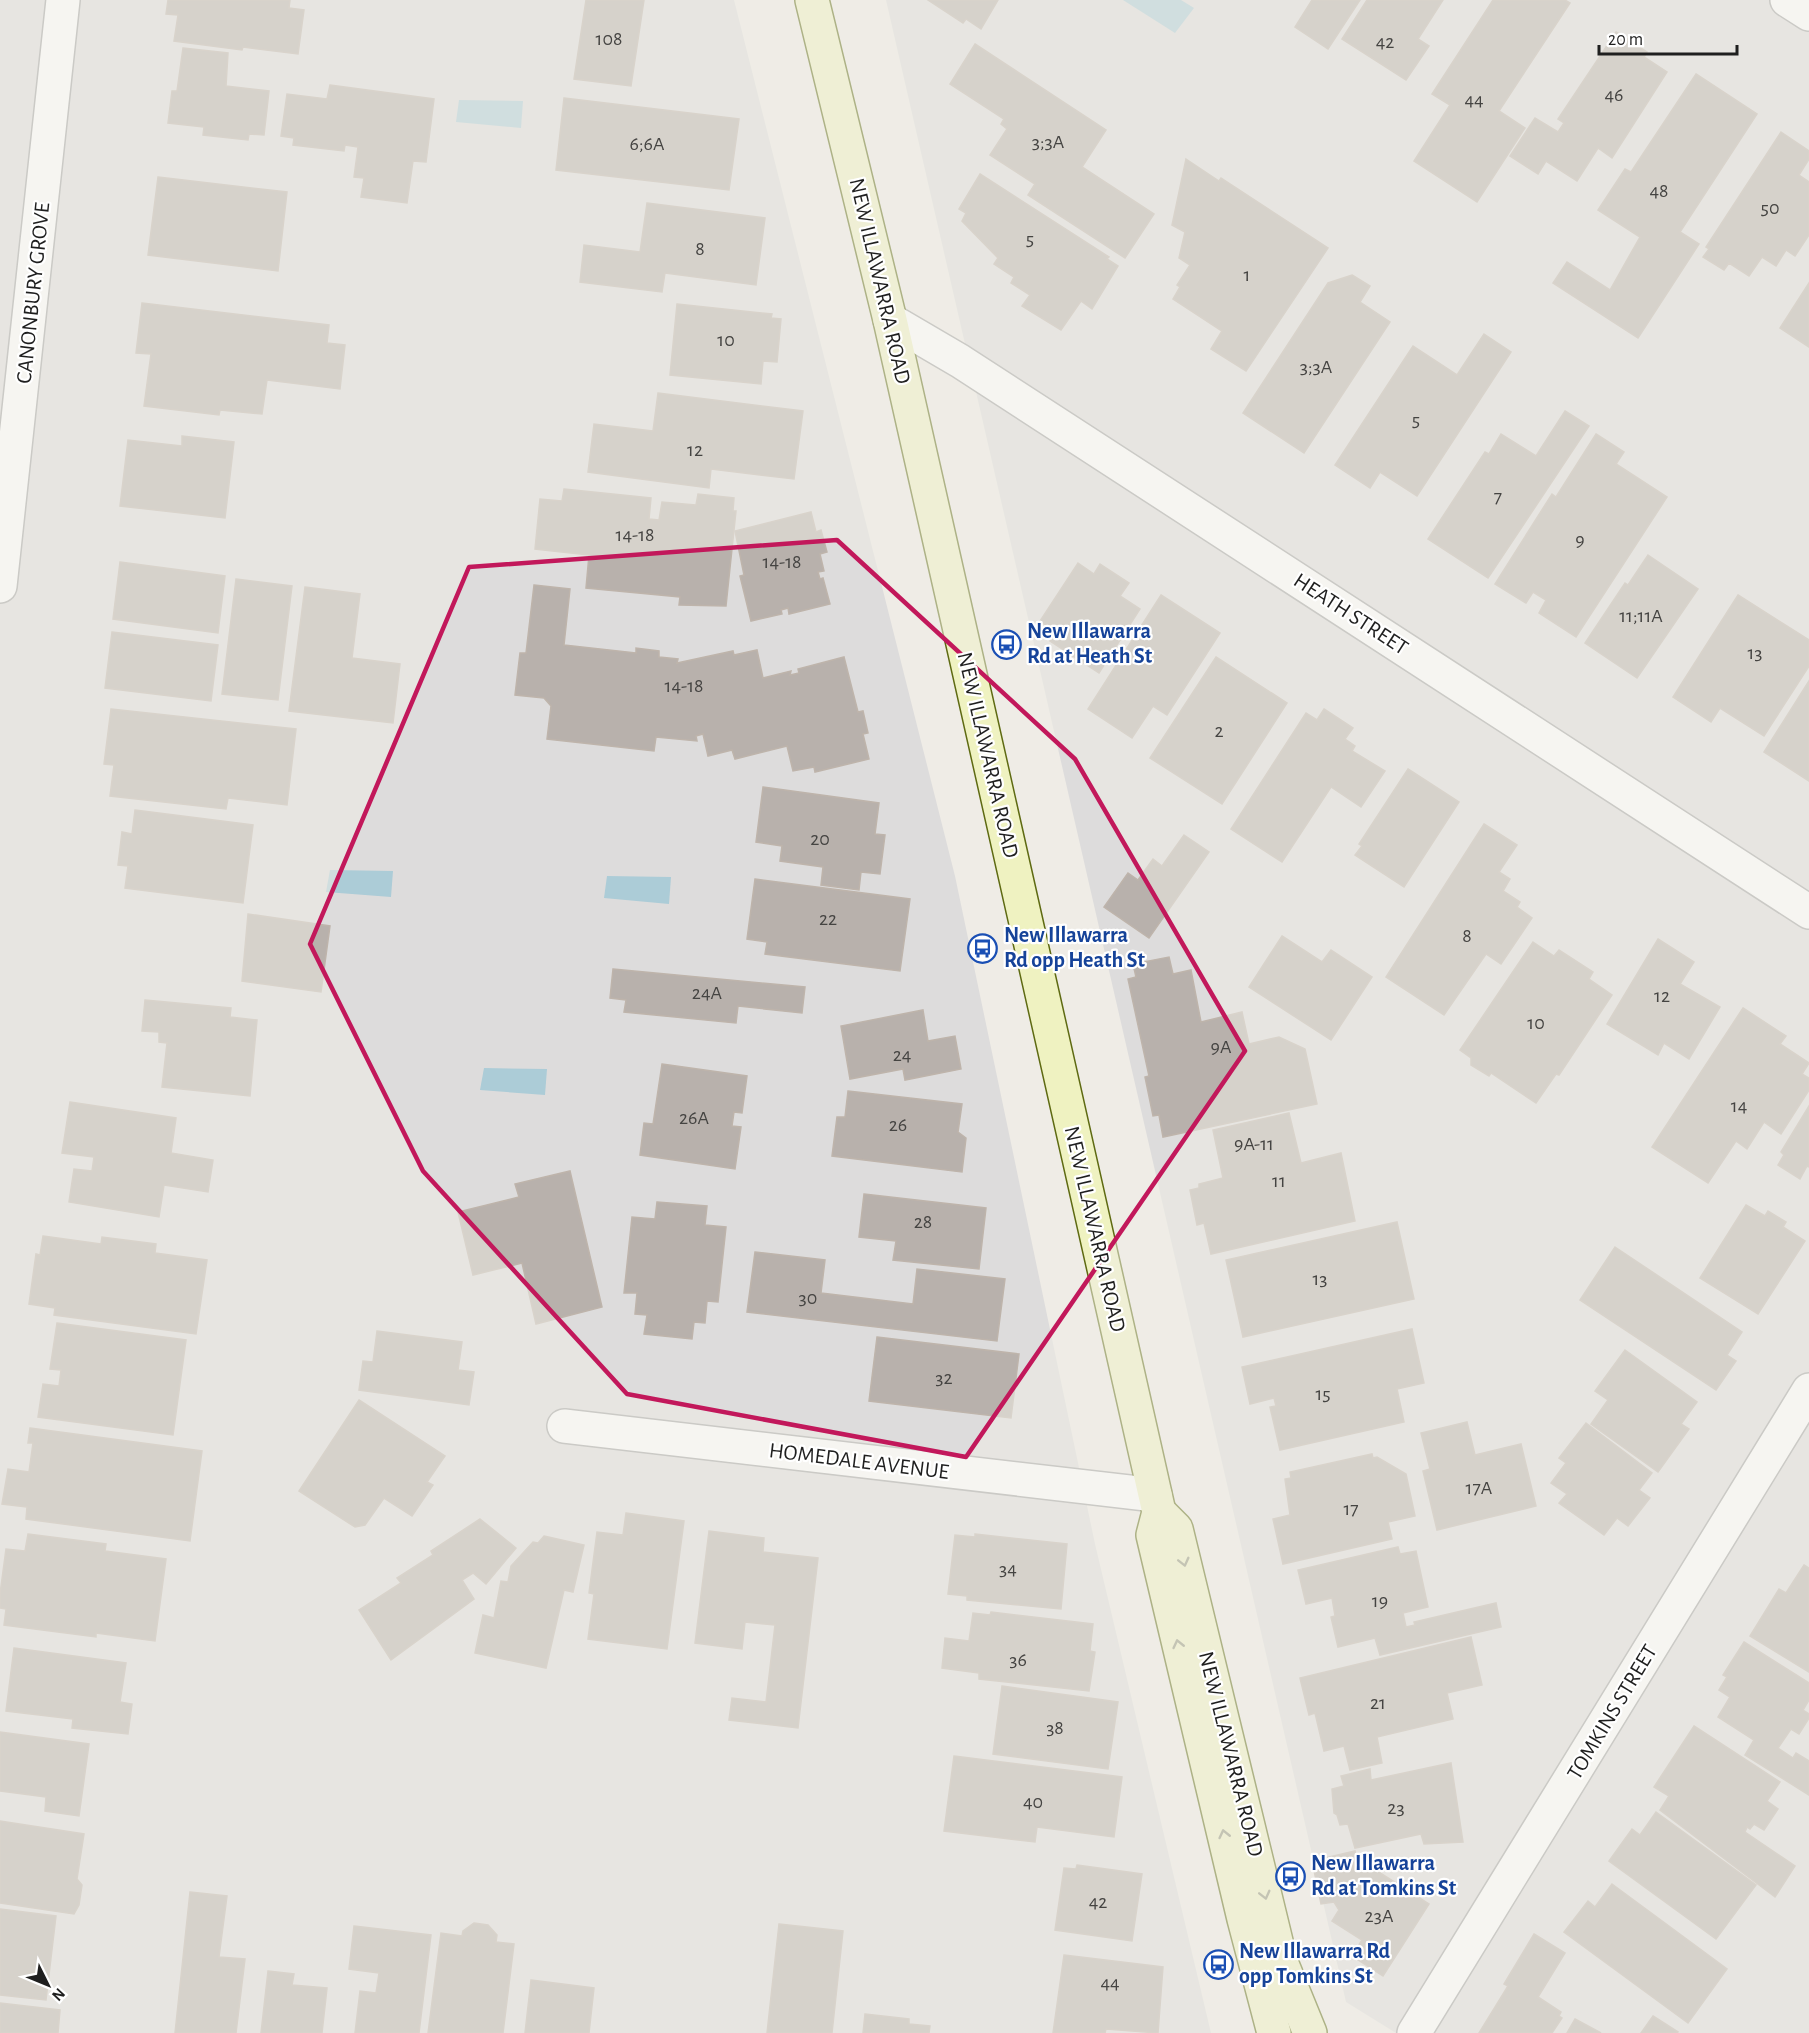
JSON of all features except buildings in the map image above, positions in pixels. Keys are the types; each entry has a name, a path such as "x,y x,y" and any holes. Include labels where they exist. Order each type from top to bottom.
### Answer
{"main road":[{"name":"NEW ILLAWARRA ROAD","path":"812,0 890,320 1157,1503 1153,1535 1244,1919 1274,2033"},
{"name":"NEW ILLAWARRA ROAD","path":"1157,1503 1176,1529 1281,1962 1310,2031"}],"street":[{"name":"CANONBURY GROVE","path":"0,586 63,0"},
{"path":"1787,0 1809,14"},
{"name":"HEATH STREET","path":"890,320 960,361 1809,912"},
{"name":"TOMKINS STREET","path":"1420,2025 1809,1390"},
{"name":"HOMEDALE AVENUE","path":"564,1426 1157,1503"}],"highlighted area":[{"path":"837,540 1075,759 1245,1051 966,1457 627,1394 423,1171 310,944 469,567"}],"shaded area":[{"path":"0,0 734,0 955,876 1095,1544 1211,2033 0,2033"},
{"path":"886,0 1809,0 1809,2033 1396,2033 1346,2002"}],"water":[{"path":"1123,0 1181,0 1194,8 1175,33"},
{"path":"459,100 523,101 521,128 456,122"},
{"path":"330,870 393,871 391,897 326,892"},
{"path":"607,876 671,877 669,904 604,898"},
{"path":"484,1068 547,1069 545,1095 480,1090"}],"place":[{"name":"New Illawarra Rd at Heath St","path":"1006,644"},
{"name":"New Illawarra Rd opp Heath St","path":"983,948"},
{"name":"New Illawarra Rd at Tomkins St","path":"1290,1876"},
{"name":"New Illawarra Rd opp Tomkins St","path":"1218,1964"}]}
